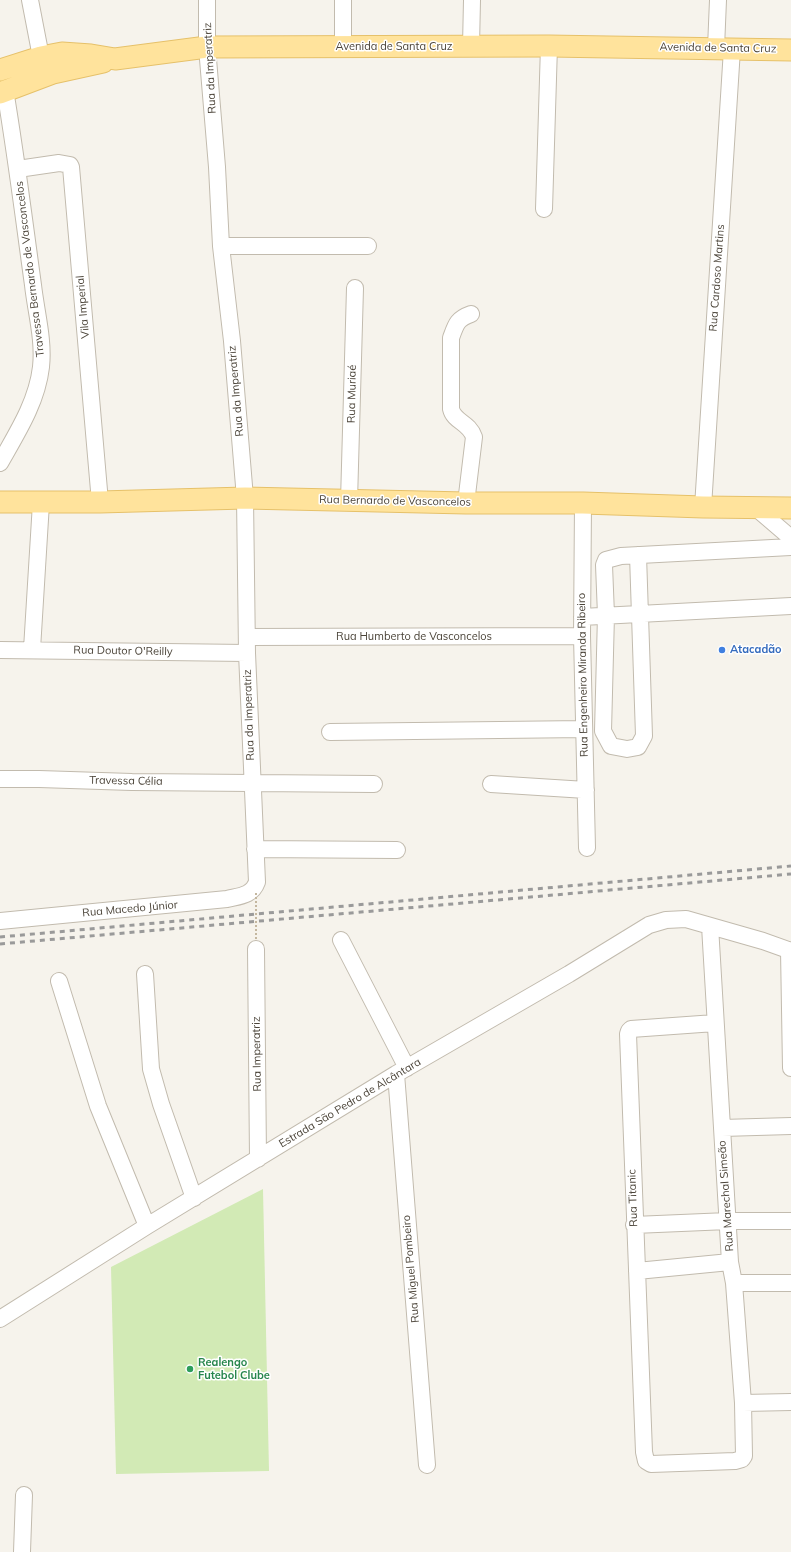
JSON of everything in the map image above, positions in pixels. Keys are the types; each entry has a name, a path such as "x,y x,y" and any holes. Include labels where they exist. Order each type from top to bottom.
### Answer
{"main road":[{"name":"Avenida de Santa Cruz","path":"0,70 41,57 62,53 115,59 207,47 549,46 791,50"},
{"path":"3,92 53,74 115,59"},
{"name":"Rua Bernardo de Vasconcelos","path":"0,502 41,503 245,498 791,508"}],"street":[{"path":"30,0 41,57"},
{"name":"Rua da Imperatriz","path":"207,0 207,47 217,167 221,246 232,341 245,498 247,645 257,878 256,890"},
{"path":"342,0 343,47"},
{"path":"471,46 472,0"},
{"name":"Rua Cardoso Martins","path":"703,507 724,49 718,0"},
{"path":"544,209 549,46"},
{"name":"Travessa Bernardo de Vasconcelos","path":"0,464 36,393 41,366 42,347 18,169 3,92"},
{"name":"Vila Imperial","path":"18,169 59,163 65,163 71,167 100,502"},
{"path":"221,246 368,246"},
{"name":"Rua Muriaé","path":"349,501 355,288"},
{"path":"466,503 474,437 471,430 452,415 451,338 460,318 471,314"},
{"path":"32,649 41,503"},
{"name":"Rua Engenheiro Miranda Ribeiro","path":"583,503 582,636 587,848"},
{"path":"756,508 791,538"},
{"path":"638,555 644,736 638,747 627,749 610,746 603,731 606,615 604,566 606,560 621,556 638,555 791,546"},
{"path":"582,617 791,606"},
{"name":"Rua Humberto de Vasconcelos","path":"247,645 582,636"},
{"name":"Rua Doutor O'Reilly","path":"0,650 247,645"},
{"path":"330,732 584,729"},
{"name":"Travessa Célia","path":"0,779 25,778 132,782 252,783"},
{"path":"252,783 374,784"},
{"path":"491,784 586,790"},
{"path":"255,849 396,850"},
{"name":"Rua Macedo Júnior","path":"0,921 227,899 246,895 256,890"},
{"name":"Estrada São Pedro de Alcântara","path":"0,1319 147,1226 401,1071 569,974 649,925 666,920 686,919 763,940 790,950"},
{"name":"Rua Marechal Simeão","path":"710,926 730,1262 734,1283 744,1403 744,1456 742,1459 735,1461"},
{"path":"341,940 401,1071"},
{"name":"Rua Imperatriz","path":"256,944 258,1159"},
{"path":"790,950 791,1068"},
{"path":"145,974 151,1069 161,1104 194,1198"},
{"path":"58,981 98,1106 147,1226"},
{"name":"Rua Titanic","path":"715,1023 631,1029 627,1039 644,1452 646,1461 651,1464 735,1461"},
{"name":"Rua Miguel Pombeiro","path":"401,1071 427,1465"},
{"path":"722,1128 791,1126"},
{"path":"634,1225 728,1221 791,1221"},
{"path":"637,1271 730,1262"},
{"path":"734,1283 791,1283"},
{"path":"744,1403 791,1402"},
{"path":"22,1552 24,1495"}],"path":[{"path":"256,890 256,944"}],"green space":[{"name":"Realengo Futebol Clube","path":"263,1189 269,1471 116,1474 111,1267"}],"railway":[{"path":"0,937 791,866"},
{"path":"0,944 791,874"}],"place":[{"name":"Atacadão","path":"722,650"},
{"name":"Realengo Futebol Clube","path":"190,1369"}]}
